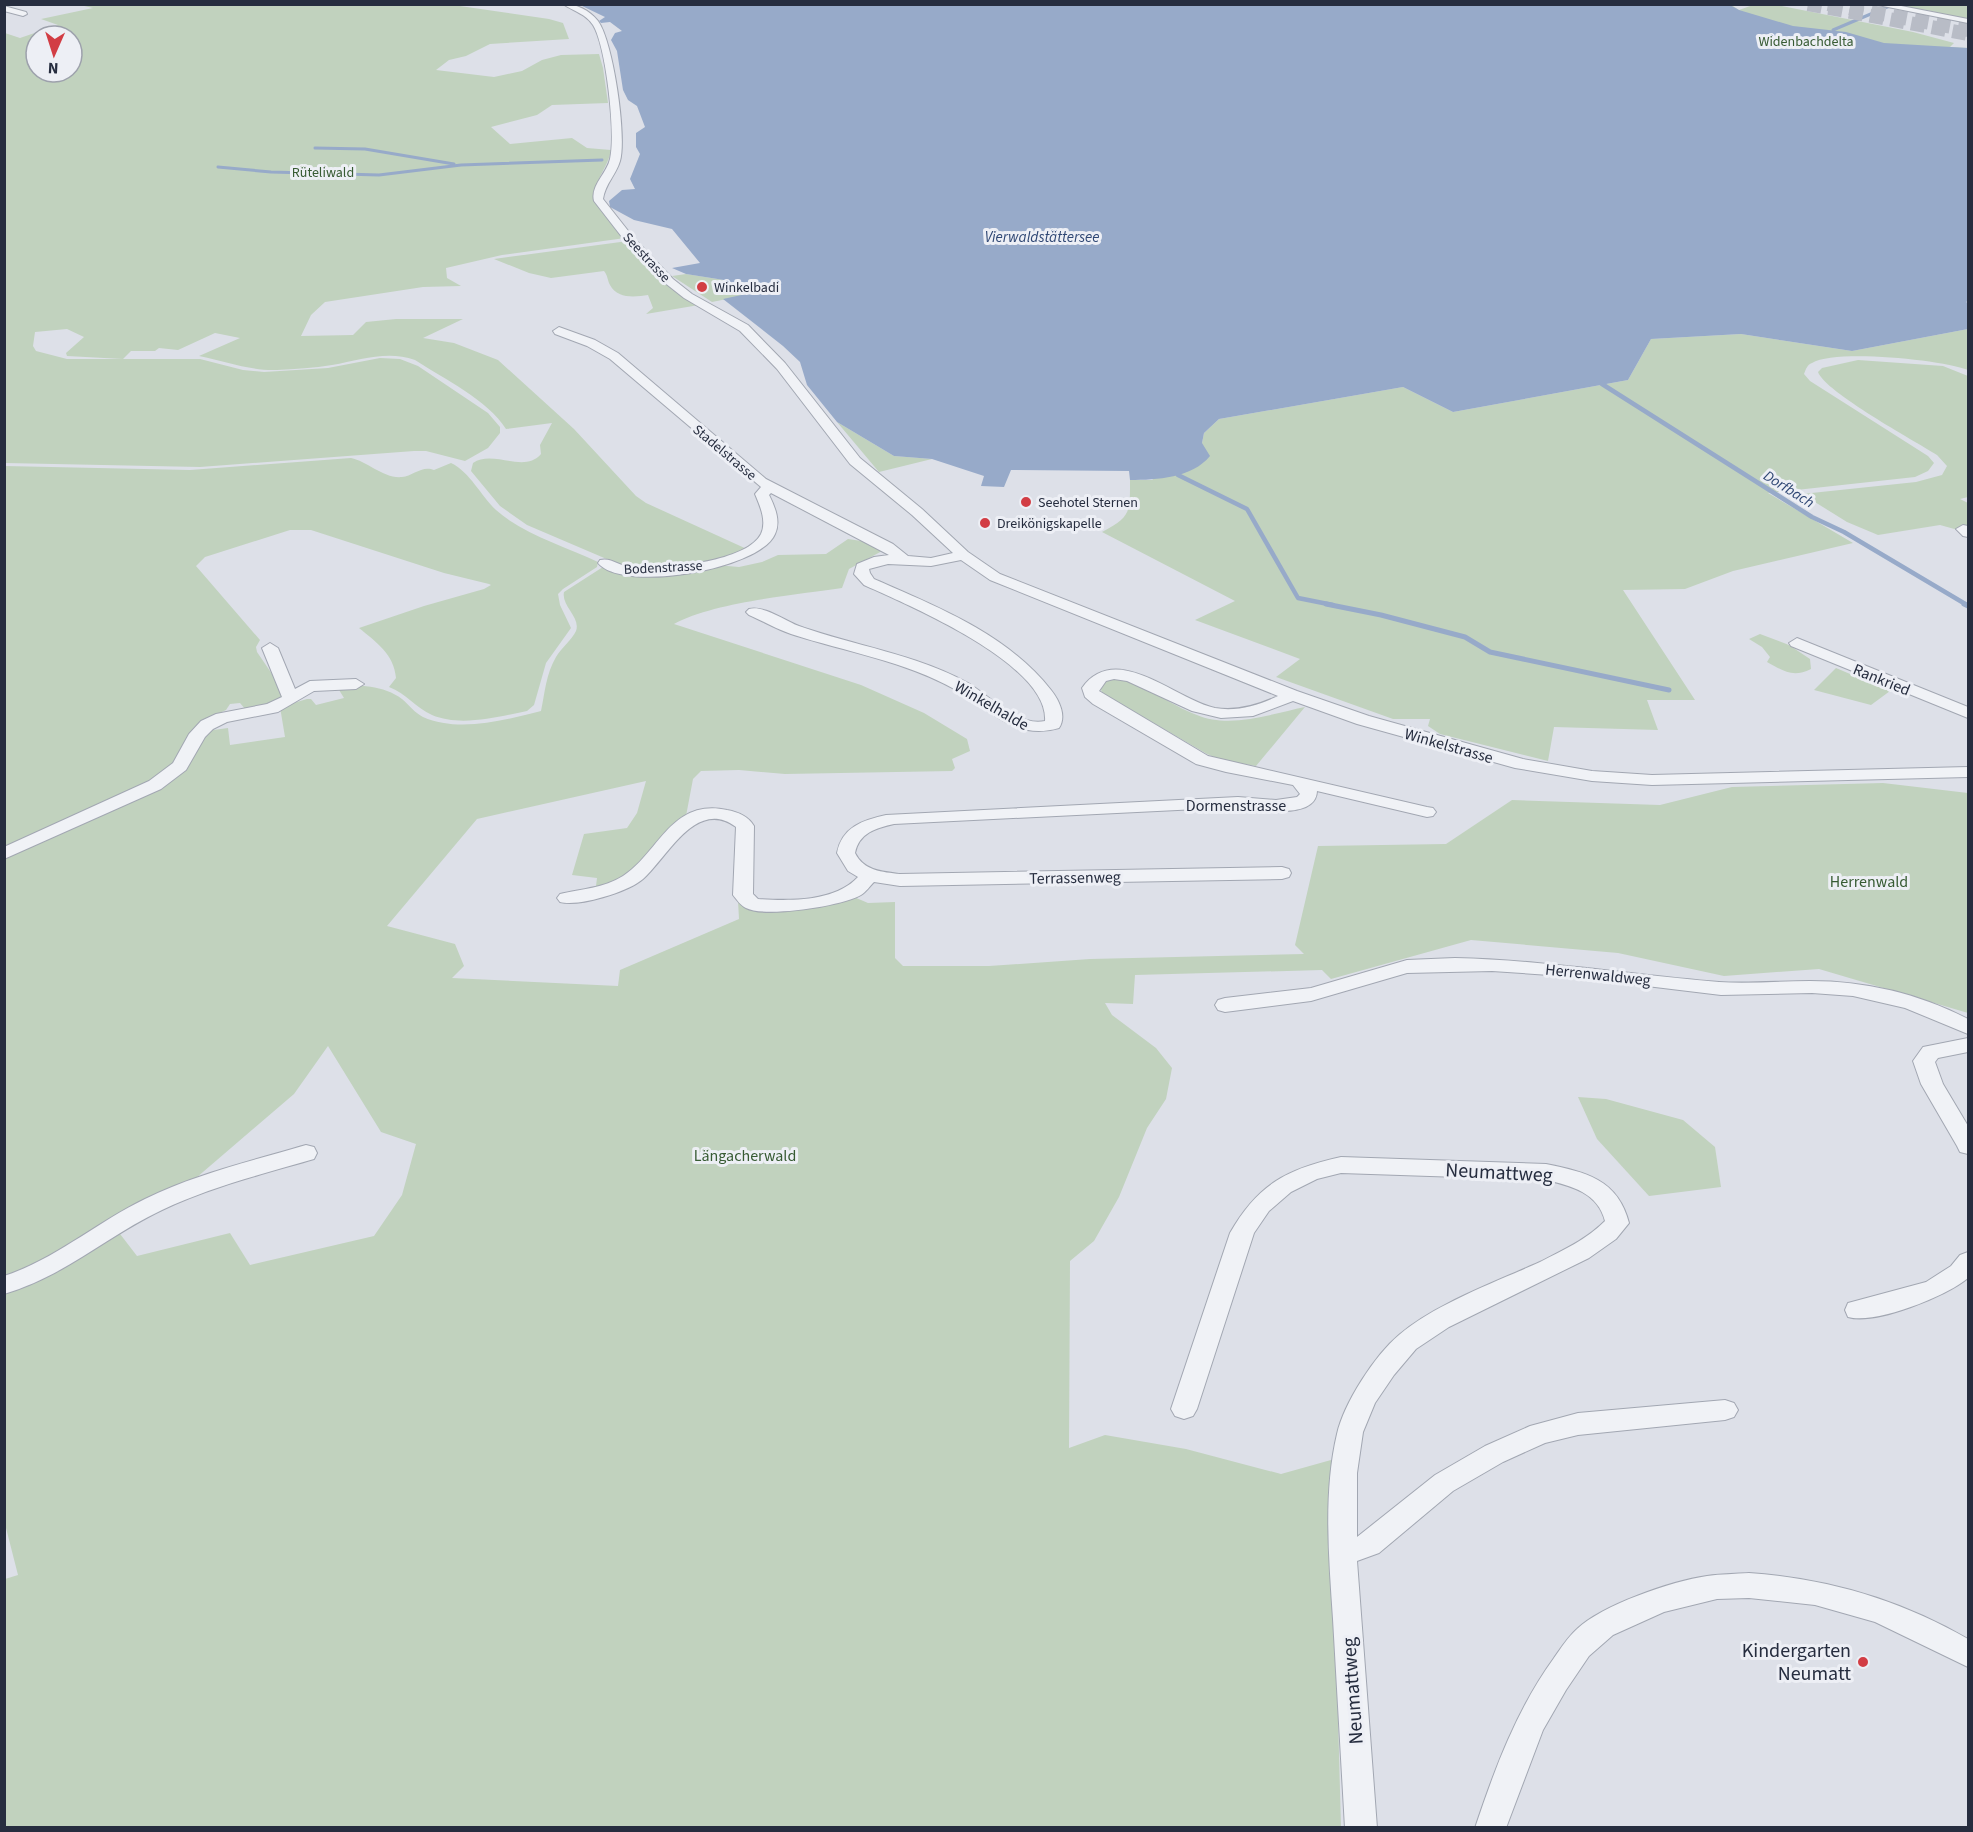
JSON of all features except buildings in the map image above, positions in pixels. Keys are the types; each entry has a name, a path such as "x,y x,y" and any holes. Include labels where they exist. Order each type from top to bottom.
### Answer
{"street":[{"name":"Seestrasse","path":"566,4 592,19 599,29 614,91 617,135 615,160 599,191 598,199 629,238 669,281 688,296 744,328 781,366 855,461 918,512 963,555"},
{"path":"1877,5 1968,21"},
{"path":"4,8 23,14"},
{"name":"Stadelstrasse","path":"558,331 591,343 614,356 761,482 888,547 902,558"},
{"name":"Bodenstrasse","path":"605,563 618,570 687,569 712,565 750,551 765,540 771,528 770,514 762,494 770,486"},
{"name":"Winkelhalde","path":"754,612 792,629 931,671 977,694 1023,726 1045,729 1053,724 1056,718 1053,705 1021,666 962,626 869,582 862,574 862,567 890,557 932,562 963,555"},
{"name":"Winkelstrasse","path":"963,555 995,576 1291,695 1364,720 1521,764 1592,776 1678,780 1968,772"},
{"name":"Rankried","path":"1797,643 1968,713"},
{"path":"270,648 291,699"},
{"name":"Dormenstrasse","path":"869,876 853,866 846,853 847,846 855,834 882,821 1238,802 1290,806 1307,798 1309,792 1306,786 1299,781 1226,767 1202,759 1099,700 1091,693 1090,688 1095,680 1103,675 1131,677 1198,708 1228,714 1270,706 1291,695"},
{"path":"4,854 155,785 180,766 198,734 207,725 222,718 272,708 310,686 356,684"},
{"path":"1299,781 1427,812"},
{"path":"567,898 607,889 634,877 680,825 690,818 702,815 728,815 745,826 743,894 752,904 771,906 824,900 852,892 869,876"},
{"name":"Terrassenweg","path":"869,876 900,880 927,880 1282,873"},
{"name":"Herrenwaldweg","path":"1225,1005 1293,999 1393,969 1418,965 1544,968 1710,988 1744,990 1814,987 1856,990 1888,995 1942,1012 1968,1027"},
{"path":"1968,1045 1931,1052 1924,1061 1927,1078 1960,1127 1968,1146"},
{"path":"4,1285 47,1269 133,1215 177,1194 306,1153"},
{"name":"Neumattweg","path":"1184,1409 1242,1233 1253,1212 1266,1197 1298,1177 1317,1169 1341,1165 1546,1172 1575,1178 1594,1186 1606,1196 1616,1213 1617,1223 1610,1232 1575,1255 1440,1320 1407,1342 1385,1368 1364,1400 1350,1432 1344,1473 1343,1554 1361,1827"},
{"path":"1857,1310 1928,1293 1964,1270 1968,1261"},
{"path":"1343,1554 1369,1545 1444,1483 1494,1454 1539,1434 1578,1424 1725,1410"},
{"path":"1490,1827 1519,1745 1548,1689 1589,1635 1629,1613 1678,1594 1718,1587 1760,1587 1814,1592 1875,1609 1914,1623 1968,1654"}],"green space":[{"name":"Rüteliwald","path":"446,4 563,23 569,39 490,44 466,56 449,60 436,70 494,77 522,71 542,60 561,55 599,54 608,103 552,105 537,115 491,127 510,144 572,138 587,148 611,150 596,187 594,199 625,238 502,255 446,268 447,278 461,286 423,287 325,302 311,315 301,336 353,335 366,322 396,319 463,319 423,338 454,343 498,360 574,429 636,496 646,503 749,550 708,564 630,569 527,525 500,506 471,471 473,463 481,459 517,462 534,460 541,454 540,445 552,423 506,429 498,418 477,399 415,360 384,356 311,368 257,369 199,356 240,338 215,333 178,350 159,348 155,351 131,351 123,359 200,359 243,370 264,372 328,368 380,358 400,359 418,366 488,413 500,427 500,433 488,448 465,461 426,451 414,451 200,467 5,463 5,33 20,38 24,37 24,84 84,84 84,24 55,24 41,19 93,8 80,5","holes":["67,329 84,337 66,353 67,356 123,359 67,359 36,351 33,346 35,332"]},
{"name":"Widenbachdelta","path":"1730,4 1739,10 1753,5 1777,5 1913,32 1954,43 1950,47 1968,48 1968,90 1577,5"},
{"path":"1884,5 1968,5 1968,20 1927,10"},
{"path":"628,241 699,305 646,314 653,308 648,295 632,296 617,293 610,285 604,271 551,278 529,273 494,259"},
{"path":"686,274 724,280 747,295 712,302 672,276"},
{"path":"1968,329 1968,370 1914,360 1865,356 1825,359 1807,367 1804,374 1810,381 1928,456 1934,463 1928,471 1915,477 1768,493 1853,543 1733,571 1685,589 1623,590 1695,700 1647,700 1658,730 1554,727 1548,761 1440,734 1428,726 1430,719 1393,719 1276,677 1300,659 1195,620 1235,601 1102,532 1119,522 1127,512 1130,500 1130,480 1152,480 1202,443 1204,433 1219,419 1403,387 1453,412 1628,380 1651,339 1741,334 1852,351"},
{"path":"1858,360 1943,366 1968,376 1968,497 1960,499 1968,503 1968,528 1958,530 1940,525 1878,535 1847,522 1802,494 1916,482 1942,475 1947,466 1937,455 1872,416 1836,391 1824,381 1818,372 1822,368"},
{"path":"837,422 894,456 932,459 879,472"},
{"path":"351,458 395,477 406,476 425,469 434,470 451,463 470,478 496,510 507,519 532,533 598,562 597,567 558,594 560,605 571,628 546,663 534,705 527,711 479,720 443,719 432,715 389,687 396,678 392,662 383,649 359,628 491,585 444,573 311,530 290,530 205,557 196,566 260,640 256,647 257,652 283,690 283,698 276,703 246,710 240,703 230,704 226,710 211,717 169,772 5,851 5,466 190,470"},
{"path":"848,539 868,542 882,551 849,569 842,588 732,605 691,616 674,624 861,685 924,713 967,739 970,751 952,759 955,768 952,771 785,774 739,770 701,771 693,779 686,816 628,877 607,886 596,886 597,878 572,875 584,834 627,828 637,813 646,781 477,819 387,926 455,944 464,966 452,978 618,986 620,970 739,919 738,901 749,906 854,897 868,903 895,902 895,958 903,966 989,966 1090,959 1304,954 1295,945 1318,846 1446,844 1512,800 1660,805 1732,787 1883,783 1968,793 1968,1013 1819,969 1724,976 1618,953 1471,940 1331,979 1322,970 1135,975 1133,1004 1105,1003 1112,1015 1156,1048 1172,1068 1166,1099 1147,1128 1119,1197 1094,1241 1070,1261 1069,1448 1105,1435 1186,1449 1281,1474 1331,1460 1341,1827 5,1827 5,1579 18,1575 5,1524 5,1288 117,1230 137,1256 230,1233 250,1265 374,1236 402,1195 416,1144 381,1132 328,1046 294,1094 196,1178 198,1185 5,1280 4,857 155,788 206,731 228,728 230,745 285,737 280,707 307,699 311,699 316,705 344,698 336,685 379,688 395,694 423,717 452,724 482,723 541,711 550,670 558,654 572,638 577,626 565,602 564,592 606,565 616,570 716,565 739,567 762,562 778,555 826,554"},
{"path":"1760,634 1789,645 1810,659 1811,669 1793,673 1783,671 1767,662 1770,657 1762,647 1749,639"},
{"path":"1836,668 1890,691 1871,705 1814,690"},
{"path":"1117,678 1138,685 1187,711 1210,719 1223,721 1251,719 1305,707 1256,766 1221,760 1207,754 1102,693 1100,686 1105,681"},
{"path":"1578,1097 1606,1099 1683,1120 1715,1147 1721,1187 1649,1196 1597,1139"}],"water":[{"name":"Vierwaldstättersee","path":"580,5 1730,5 1739,10 1793,26 1846,32 1884,43 1968,48 1968,301 1966,302 1968,303 1968,329 1852,351 1741,334 1651,339 1628,380 1453,412 1403,387 1219,419 1204,433 1202,443 1210,456 1194,469 1173,476 1130,480 1129,471 1011,470 1004,487 981,486 984,476 932,459 894,456 837,422 807,385 800,362 723,299 746,294 724,280 686,274 672,268 700,263 672,229 634,220 610,207 609,201 622,190 635,189 630,179 640,154 636,147 636,133 645,127 637,106 628,100 623,90 617,51 611,40 615,33 622,31 610,22 601,23 599,21 605,17"}],"waterway":[{"path":"1833,30 1892,5"},
{"path":"315,148 365,149 454,164"},
{"path":"218,167 271,172 379,175 461,165 602,160"},
{"name":"Dorfbach","path":"1602,384 1812,517 1844,532 1967,605"},
{"path":"1178,475 1247,509 1298,598 1333,605"},
{"path":"1326,604 1381,615 1465,637 1490,652 1669,690"},
{"name":"Dorfbach","path":"1964,604 1968,606"}],"tunnel":[{"path":"1808,4 1968,34"},
{"path":"1828,4 1968,30"}],"place":[{"name":"Winkelbadi","path":"702,287"},
{"name":"Seehotel Sternen","path":"1026,502"},
{"name":"Dreikönigskapelle","path":"985,523"},
{"name":"Kindergarten Neumatt","path":"1863,1662"}],"park label":[{"name":"Herrenwald","path":"1869,881"},
{"name":"Längacherwald","path":"745,1155"}]}
